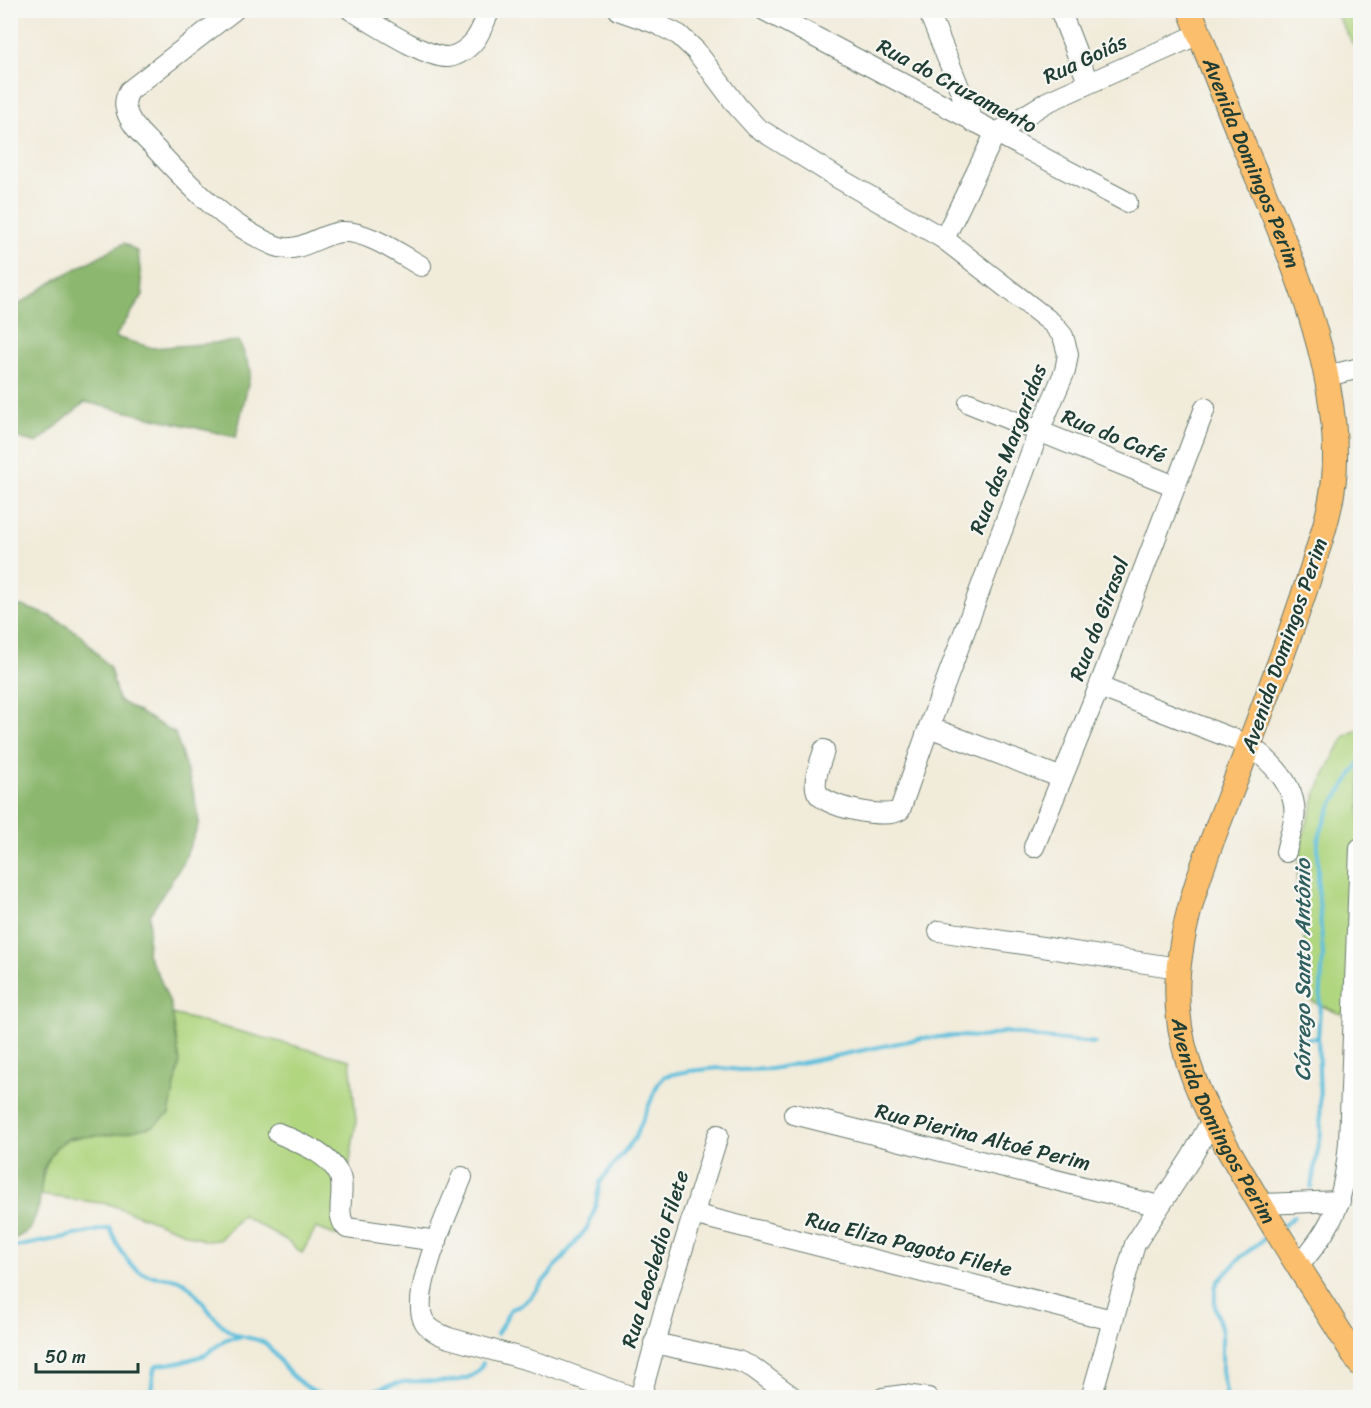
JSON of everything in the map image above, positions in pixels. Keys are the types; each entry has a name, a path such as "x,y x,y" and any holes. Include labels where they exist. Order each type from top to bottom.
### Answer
{"main road":[{"name":"Avenida Domingos Perim","path":"1190,10 1287,250 1327,376 1333,416 1335,461 1331,507 1311,574 1201,872 1186,924 1178,968 1178,1014 1195,1083 1212,1120 1265,1212 1360,1364"}],"street":[{"path":"234,10 129,91 125,107 131,121 170,165 213,205 240,225 278,247 303,246 328,235 354,232 420,266"},
{"path":"351,10 437,56 448,57 456,55 475,40 490,10"},
{"name":"Rua das Margaridas","path":"618,10 658,17 696,51 756,127 838,178 944,239 1029,303 1063,336 1068,354 1065,371 1039,432 900,810 890,815 873,813 838,805 821,797 817,792 816,781 824,750"},
{"name":"Rua do Cruzamento","path":"764,10 1127,202"},
{"path":"799,10 810,33"},
{"path":"928,10 973,122"},
{"path":"1060,10 1088,82"},
{"name":"Rua Goiás","path":"995,134 1030,112 1088,82 1199,34"},
{"path":"944,239 995,134"},
{"path":"1327,376 1360,368"},
{"name":"Rua do Café","path":"969,403 1175,486"},
{"name":"Rua do Girasol","path":"1034,846 1099,687 1205,408"},
{"path":"1099,687 1249,746 1272,764 1290,792 1294,808 1294,820 1286,852"},
{"path":"929,727 1062,778"},
{"path":"1292,1256 1327,1231 1340,1201 1355,1143 1360,848"},
{"path":"939,931 1178,968"},
{"name":"Rua Pierina Altoé Perim","path":"794,1114 1159,1206"},
{"path":"1091,1398 1135,1244 1191,1158 1212,1120"},
{"path":"278,1133 310,1148 334,1167 341,1183 341,1218 347,1228 437,1241"},
{"name":"Rua Leocledio Filete","path":"640,1398 654,1343 718,1136"},
{"path":"462,1177 424,1281 420,1304 424,1322 438,1334 539,1363 634,1398"},
{"path":"1265,1212 1340,1201"},
{"name":"Rua Eliza Pagoto Filete","path":"693,1214 1112,1320"},
{"path":"654,1343 738,1361 758,1371 794,1398"},
{"path":"884,1398 904,1395 928,1398"}],"green space":[{"path":"1349,10 1360,11 1360,57 1338,17"},
{"path":"124,243 138,252 143,295 115,337 153,348 239,341 251,371 236,437 85,402 37,443 11,436 11,310 57,279"},
{"path":"22,606 50,616 81,635 110,668 118,700 175,733 194,794 199,823 183,863 150,914 147,954 171,1006 180,1062 169,1114 153,1126 120,1134 69,1138 56,1147 43,1169 39,1206 30,1230 11,1241 10,607"},
{"path":"1360,728 1360,1006 1340,1014 1311,1001 1297,882 1302,839 1318,789 1344,737"},
{"path":"172,1014 350,1060 356,1121 340,1237 316,1228 302,1253 286,1240 242,1215 219,1240 206,1241 109,1204 40,1195 44,1171 51,1154 60,1144 84,1136 116,1134 148,1128 169,1114 180,1062"}],"waterway":[{"name":"Córrego Santo Antônio","path":"1311,1187 1321,1133 1318,1038 1323,956 1318,886 1318,840 1332,805 1360,762"},
{"path":"497,1334 511,1309 520,1306 530,1298 587,1228 595,1209 600,1182 635,1138 658,1084 665,1076 719,1068 771,1069 923,1038 983,1037 1005,1032 1095,1043"},
{"path":"1300,1039 1318,1038"},
{"name":"Córrego Santo Antônio","path":"1283,1226 1294,1216"},
{"path":"10,1248 110,1228 124,1256 137,1270 148,1275 174,1278 185,1283 228,1330 266,1344 295,1378 307,1387 332,1397 350,1397 404,1382 459,1380 475,1374 483,1363"},
{"name":"Córrego Santo Antônio","path":"1227,1398 1222,1371 1222,1332 1215,1306 1215,1288 1241,1257 1269,1235"},
{"path":"147,1398 151,1391 154,1369 158,1365 182,1362 205,1355 226,1339 240,1337"}]}
